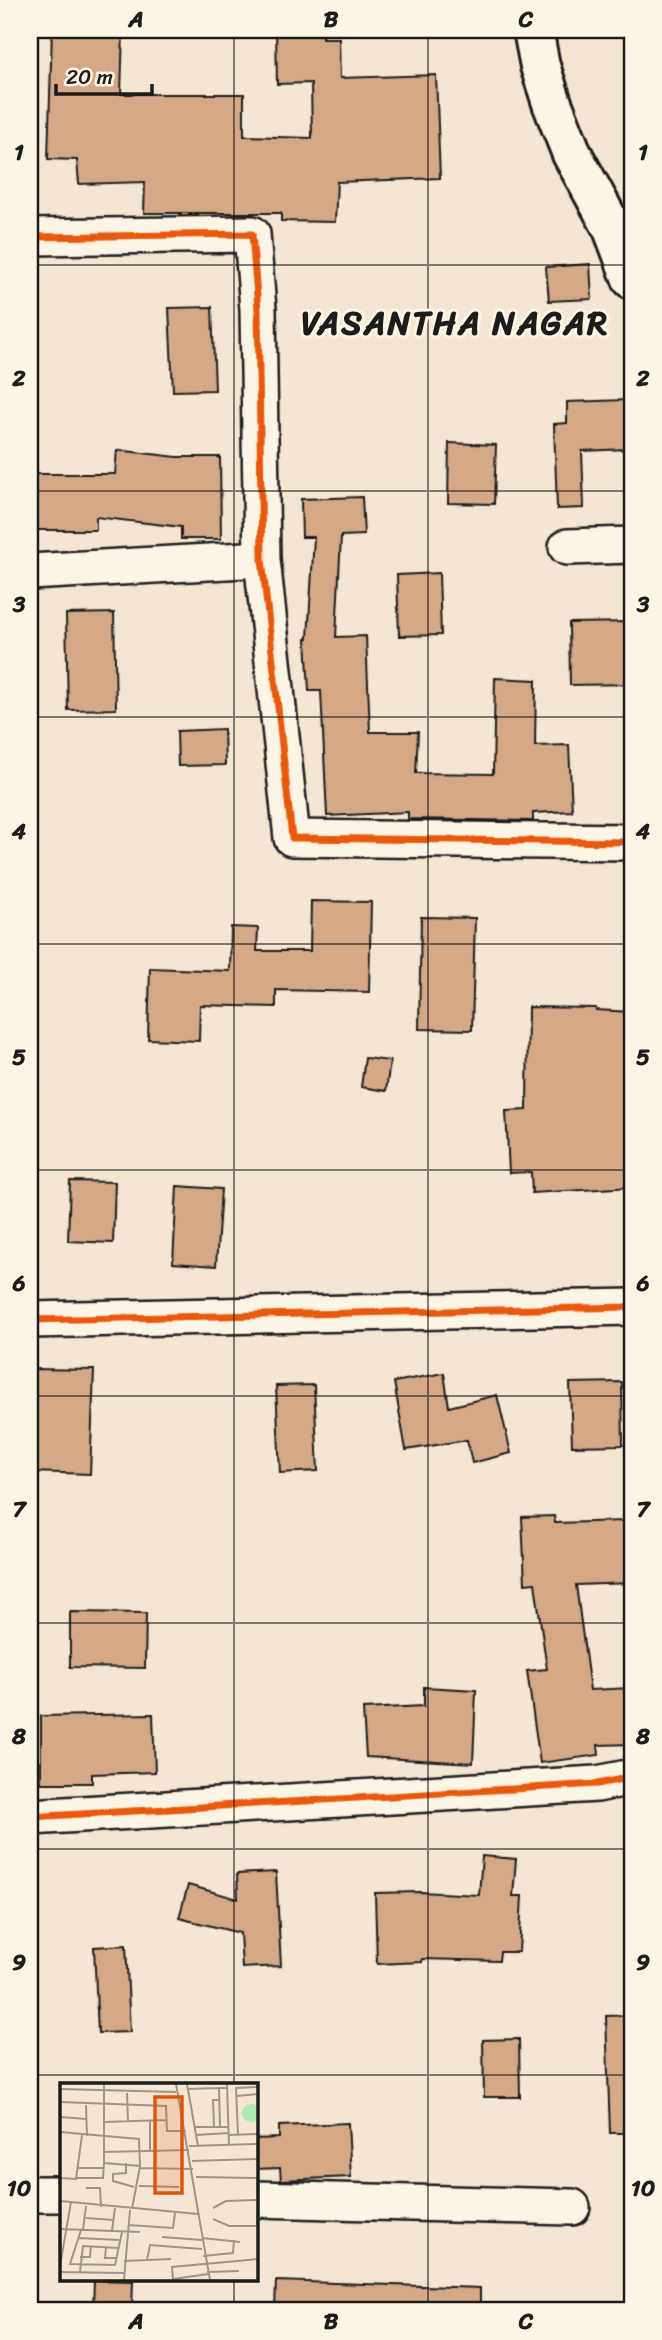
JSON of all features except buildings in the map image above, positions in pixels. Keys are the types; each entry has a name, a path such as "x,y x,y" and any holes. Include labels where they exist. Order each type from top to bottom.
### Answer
{"street":[{"path":"533,30 540,66 572,154 613,229 632,279"},
{"path":"30,237 252,234 258,309 262,559 292,838 632,842"},
{"path":"567,547 632,545"},
{"path":"30,572 262,559"},
{"path":"30,1320 632,1307"},
{"path":"30,1816 597,1784 632,1777"},
{"path":"30,2194 60,2194"},
{"path":"257,2199 572,2207"}],"cycle path":[{"path":"30,237 252,234 258,309 262,559 292,838 632,842"},
{"path":"30,1320 632,1307"},
{"path":"30,1817 597,1784 632,1777"}],"district":[{"name":"VASANTHA NAGAR","path":"455,323"}]}
